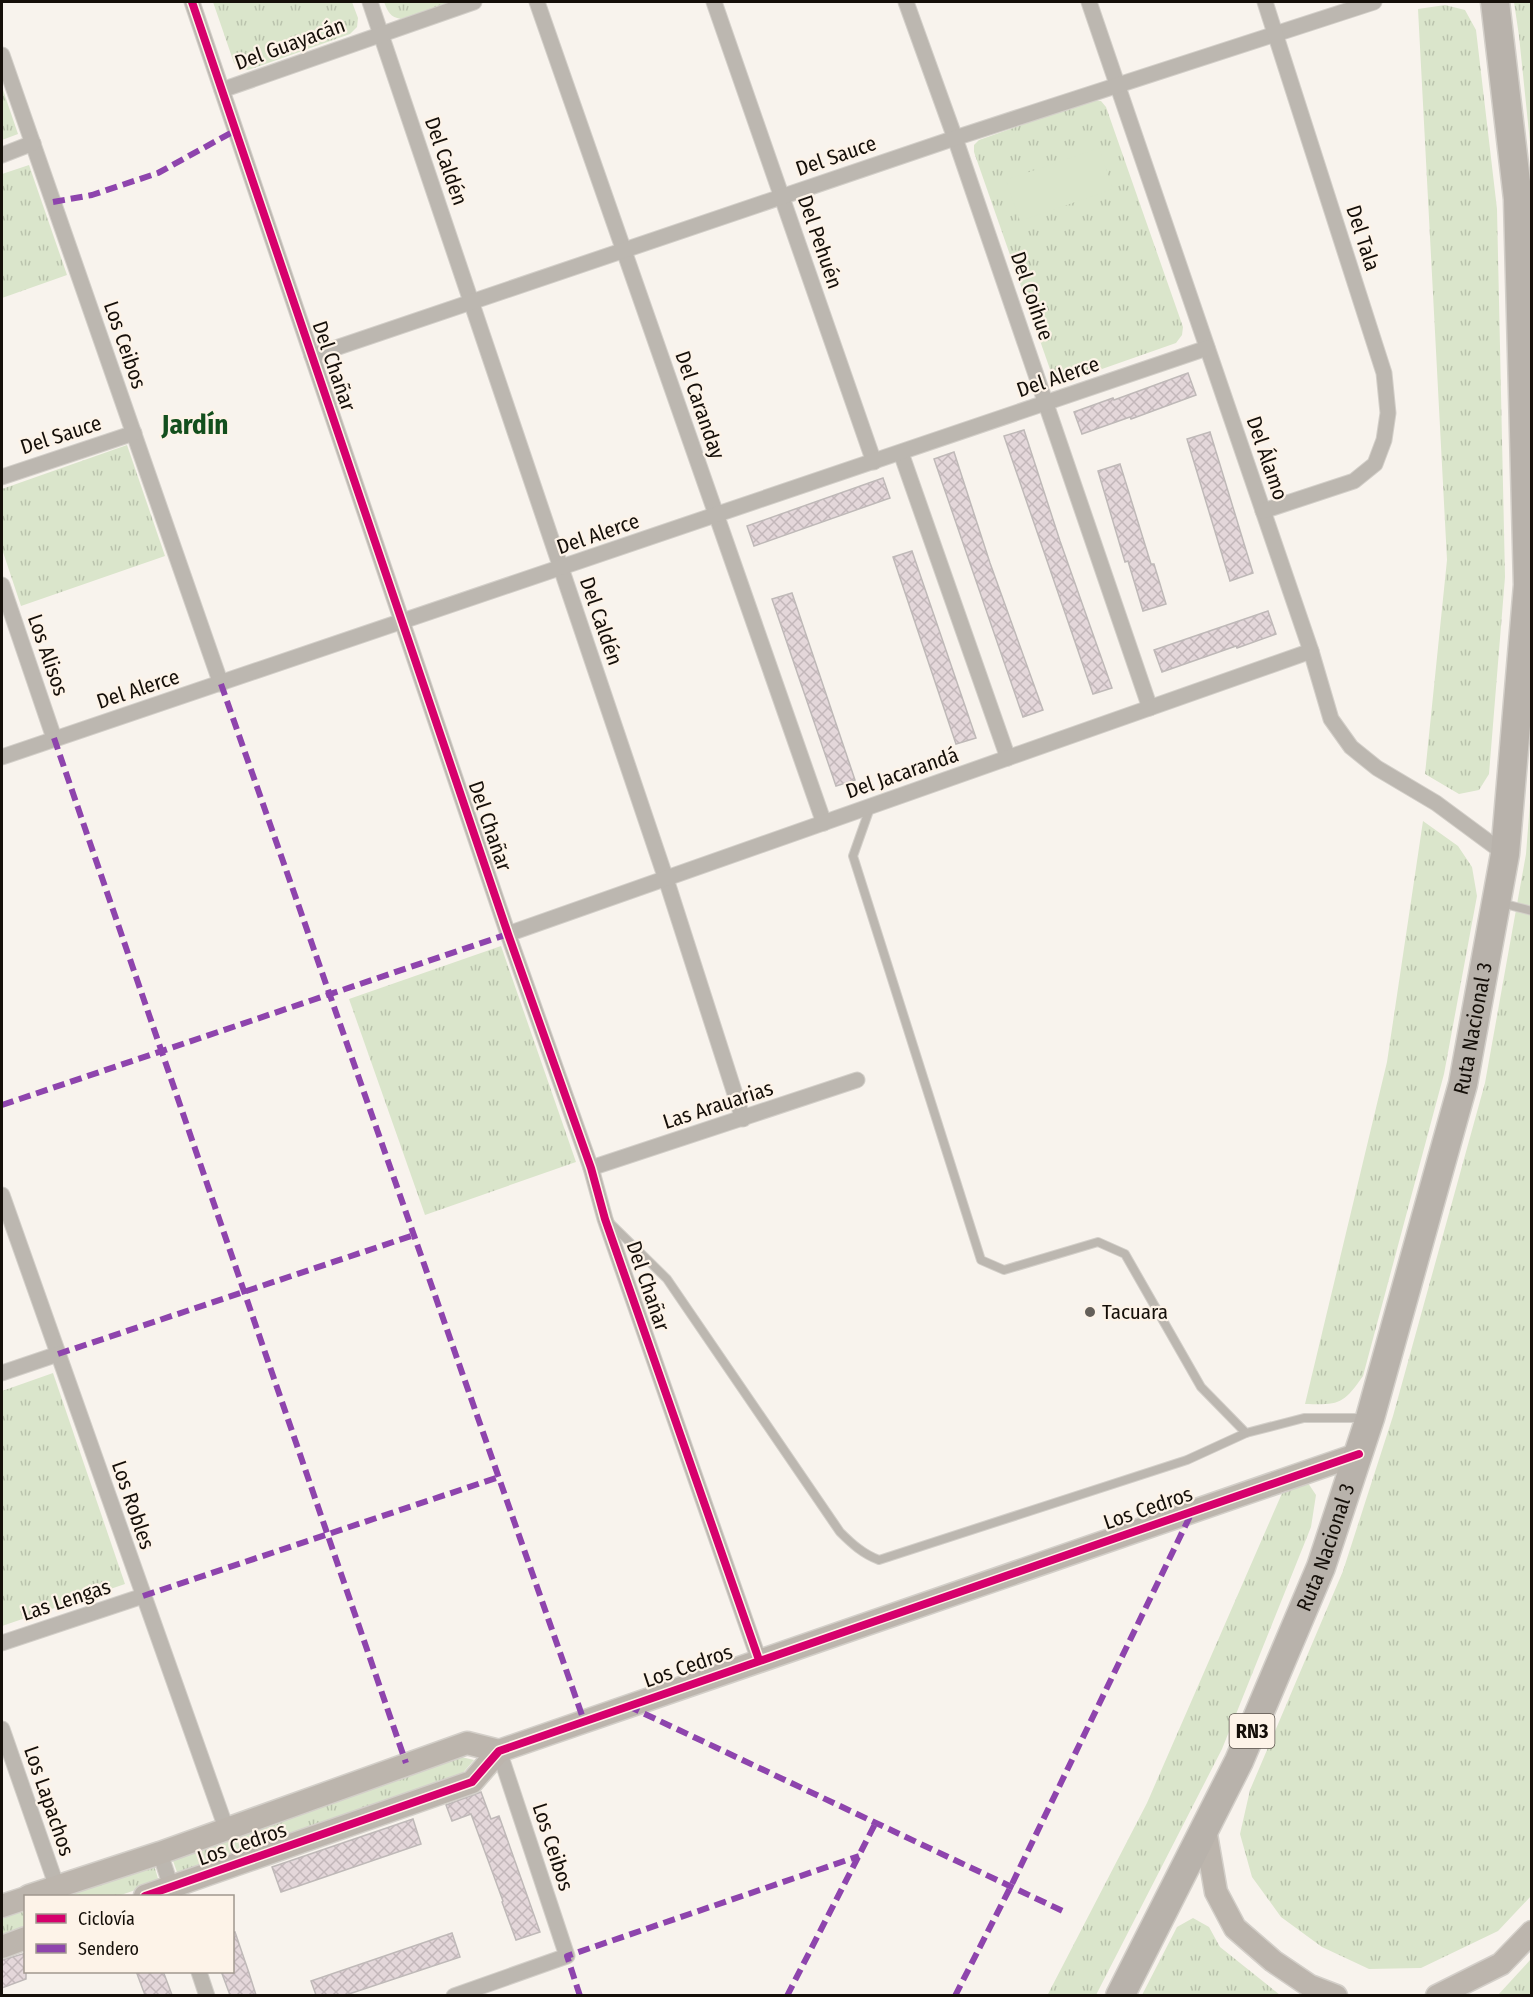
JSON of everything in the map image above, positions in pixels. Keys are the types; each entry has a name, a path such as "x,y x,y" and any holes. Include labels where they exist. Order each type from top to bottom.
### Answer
{"highway":[{"name":"Ruta Nacional 3","path":"1119,1995 1239,1761 1321,1567 1370,1419 1463,1084 1505,854 1528,585 1518,198 1495,2"}],"street":[{"name":"Del Chañar","path":"192,2 508,934 591,1168 605,1219 759,1660"},
{"name":"Del Caldén","path":"370,2 666,879 743,1119"},
{"name":"Del Guayacán","path":"222,90 474,2"},
{"name":"Del Caranday","path":"537,2 824,823"},
{"name":"Del Pehuén","path":"714,2 874,462"},
{"name":"Del Coihue","path":"906,2 1047,404 1150,708"},
{"name":"Del Álamo","path":"1089,2 1311,651 1331,719 1351,747 1377,768 1436,802 1505,854"},
{"name":"Del Tala","path":"1263,511 1354,481 1375,464 1384,440 1388,413 1384,373 1265,2"},
{"name":"Del Sauce","path":"312,356 955,138 1374,2"},
{"name":"Los Ceibos","path":"2,54 222,684"},
{"path":"2,155 33,143"},
{"name":"Del Alerce","path":"2,757 1207,348"},
{"name":"Del Sauce","path":"2,477 134,433"},
{"path":"901,453 1008,758"},
{"name":"Los Alisos","path":"2,585 54,738"},
{"name":"Del Jacarandá","path":"508,934 1311,651"},
{"name":"Las Arauarias","path":"591,1168 857,1080"},
{"name":"Los Robles","path":"2,1195 226,1828"},
{"path":"2,1373 58,1354"},
{"name":"Los Cedros","path":"152,1895 173,1892 472,1782 499,1750 1359,1454"},
{"name":"Las Lengas","path":"2,1643 143,1596"},
{"name":"Los Lapachos","path":"2,1729 57,1887"},
{"name":"Los Cedros","path":"33,1895 160,1853 467,1743 499,1750"},
{"name":"Los Ceibos","path":"454,1995 567,1956 499,1750"},
{"path":"1205,1829 1216,1892 1235,1928 1273,1961 1310,1986 1336,1995"},
{"path":"160,1853 173,1892"},
{"name":"Los Cedros","path":"2,1906 24,1898"},
{"path":"1472,1995 1532,1932"},
{"path":"2,1947 24,1939"},
{"path":"1437,1995 1501,1964"},
{"path":"200,1973 207,1995"}],"lane":[{"path":"870,806 853,856 981,1260 1004,1270 1098,1242 1125,1254 1201,1387 1246,1432"},
{"path":"1496,902 1532,911"},
{"path":"605,1219 667,1279 840,1532 853,1546 879,1560 1187,1460 1246,1432 1304,1418 1370,1419"}],"green space":[{"path":"213,2 352,2 358,18 357,27 350,34 248,70 234,63"},
{"path":"384,2 452,2 401,19 390,13"},
{"path":"1514,2 1531,2 1531,152 1519,36"},
{"path":"1445,5 1465,10 1476,30 1497,209 1505,577 1489,774 1479,790 1459,794 1425,774 1447,560 1418,9"},
{"path":"2,87 18,134 2,140"},
{"path":"1092,100 1101,101 1106,107 1183,327 1182,335 1176,343 1065,382 1058,381 1052,375 974,152 974,145 979,140"},
{"path":"1099,148 1113,189 1020,221 1006,180"},
{"path":"29,165 67,275 2,298 2,174"},
{"path":"127,445 165,556 21,606 2,549 2,489"},
{"path":"1531,790 1531,1896 1498,1931 1421,1968 1369,1969 1322,1947 1281,1917 1252,1877 1240,1834 1250,1790 1343,1571 1393,1416 1485,1083 1526,854"},
{"path":"1423,821 1458,846 1472,867 1477,896 1444,1074 1363,1376 1350,1393 1339,1401 1305,1404 1387,1062"},
{"path":"501,946 576,1162 425,1215 349,999"},
{"path":"53,1373 125,1584 2,1626 2,1391"},
{"path":"1308,1483 1316,1495 1311,1527 1222,1749 1096,1995 1047,1996 1147,1803 1283,1491"},
{"path":"457,1756 474,1760 461,1775 178,1875 172,1858"},
{"path":"154,1865 159,1882 121,1895 66,1895"},
{"path":"24,1910 24,1929 2,1938 2,1918"},
{"path":"1193,1918 1209,1927 1220,1947 1280,1995 1142,1995 1177,1927"},
{"path":"1531,1959 1531,1995 1498,1995"}],"building":[{"path":"1188,373 1196,395 1082,434 1074,412"},
{"path":"1024,430 1112,688 1093,694 1004,436"},
{"path":"1210,432 1253,573 1230,581 1187,439"},
{"path":"954,452 990,563 1043,710 1023,717 934,459"},
{"path":"1120,464 1166,604 1143,611 1128,561 1125,562 1098,471"},
{"path":"883,478 890,498 754,546 747,526"},
{"path":"912,551 976,738 956,744 893,557"},
{"path":"792,593 855,780 836,786 772,599"},
{"path":"1268,611 1276,634 1162,672 1154,650"},
{"path":"481,1792 491,1819 499,1816 540,1932 516,1940 471,1814 452,1821 446,1805"},
{"path":"413,1819 421,1844 281,1892 272,1867"},
{"path":"234,1932 256,1995 230,1995 222,1973 234,1973"},
{"path":"452,1933 460,1957 346,1995 316,1995 311,1981"},
{"path":"24,1954 26,1979 2,1988 2,1960"},
{"path":"137,1973 164,1973 172,1995 145,1995"}],"marked path":[{"path":"53,202 92,195 158,173 236,130"},
{"path":"221,684 584,1721"},
{"path":"54,738 406,1763"},
{"path":"2,1105 508,934"},
{"path":"58,1354 414,1235"},
{"path":"143,1596 499,1477"},
{"path":"955,1996 1011,1886 1192,1512"},
{"path":"628,1706 1067,1913"},
{"path":"787,1996 876,1822"},
{"path":"580,1996 567,1956 859,1856"}],"cycle path":[{"path":"192,2 508,934 591,1168 605,1219 759,1660"},
{"path":"148,1895 472,1782 499,1751 1359,1454"}],"place":[{"name":"Tacuara","path":"1090,1312"}],"district":[{"name":"Jardín","path":"195,425"}]}
